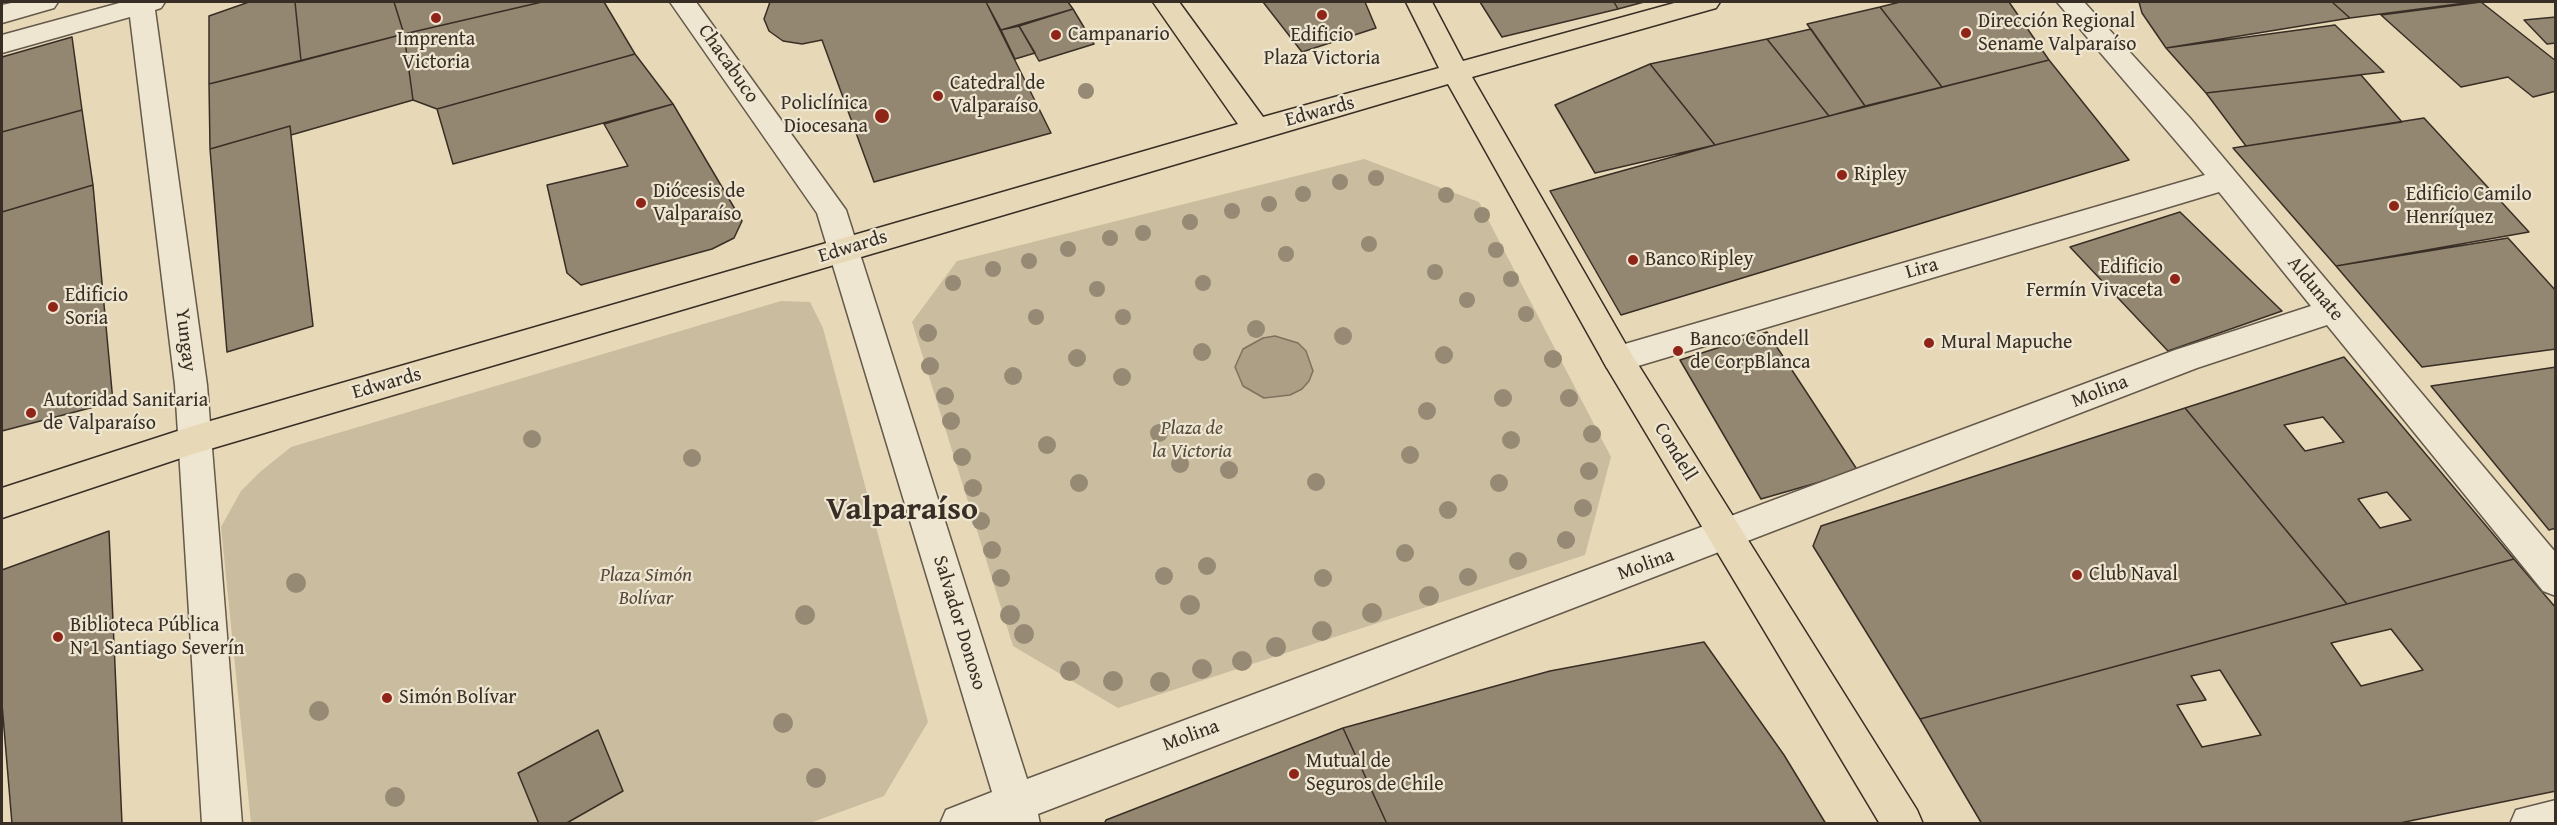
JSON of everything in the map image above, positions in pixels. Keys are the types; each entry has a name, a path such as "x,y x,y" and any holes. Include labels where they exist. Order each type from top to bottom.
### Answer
{"main road":[{"path":"1166,2 1256,129"},
{"name":"Condell","path":"1419,2 1456,75 1618,359 1903,824"},
{"name":"Edwards","path":"2,503 193,440 1256,129 1456,75 1707,2"}],"street":[{"path":"2,14 45,2"},
{"path":"2,44 137,2"},
{"name":"Yungay","path":"137,2 191,386 193,440 222,824"},
{"name":"Chacabuco","path":"683,2 831,210 845,250"},
{"name":"Aldunate","path":"2070,2 2225,180 2556,580"},
{"name":"Lira","path":"1618,359 2225,180"},
{"name":"Salvador Donoso","path":"845,250 1018,813"},
{"name":"Molina","path":"960,824 1018,813 1725,535 2186,359 2333,311"},
{"path":"2530,824 2556,819"}],"green space":[{"name":"Plaza de la Victoria","path":"1364,159 1479,202 1611,457 1585,555 1118,708 1013,646 912,322 957,261"},
{"name":"Plaza Simón Bolívar","path":"781,301 810,302 823,328 928,722 884,796 810,823 251,823 221,527 241,491 260,472 291,447"}],"shaded area":[{"path":"1275,336 1298,343 1306,351 1313,371 1309,381 1302,389 1290,395 1264,398 1243,386 1235,367 1243,349 1263,338"}],"building":[{"path":"249,2 295,2 301,61 209,84 209,16"},
{"path":"295,2 394,2 404,34 301,61"},
{"name":"Imprenta Victoria","path":"394,2 542,2 404,34"},
{"path":"542,2 604,2 635,54 437,109 413,100 404,34"},
{"name":"Catedral de Valparaíso","path":"770,2 986,2 1051,133 874,182 822,40 802,44 783,41 769,31 764,19"},
{"path":"986,2 1068,2 1073,9 1001,30"},
{"name":"Edificio Plaza Victoria","path":"1263,2 1365,2 1376,28 1302,52"},
{"path":"1480,2 1614,2 1618,9 1502,37"},
{"path":"1614,2 1644,2 1618,9"},
{"name":"Dirección Regional Sename Valparaíso","path":"1900,2 2009,2 2049,60 1942,87 1880,7"},
{"path":"2139,2 2332,2 2350,18 2166,48 2142,13"},
{"path":"2332,2 2473,2 2350,18"},
{"path":"2481,2 2556,61 2556,91 2533,97 2508,77 2461,87 2381,15"},
{"path":"1880,7 1942,87 1865,106 1807,24"},
{"name":"Campanario","path":"1073,9 1094,44 1039,61 1019,26"},
{"path":"2556,17 2556,43 2547,44 2524,20"},
{"path":"2335,25 2384,72 2206,93 2166,48"},
{"path":"1019,26 1035,53 1015,59 1001,30"},
{"path":"1811,29 1865,106 1829,116 1767,39"},
{"path":"404,34 413,100 291,135 290,126 210,149 209,84"},
{"path":"72,37 82,110 2,132 2,57"},
{"path":"1767,39 1829,116 1715,145 1650,64"},
{"path":"635,54 673,104 453,164 437,109"},
{"name":"Ripley","path":"2049,60 2129,160 1621,315 1550,191 1715,145"},
{"path":"1650,64 1715,145 1595,173 1555,105"},
{"path":"2361,75 2402,122 2246,146 2206,93"},
{"name":"Diócesis de Valparaíso","path":"673,104 742,221 734,238 712,249 581,285 567,273 547,185 628,166 604,124"},
{"path":"82,110 93,185 2,212 2,132"},
{"name":"Edificio Camilo Henríquez","path":"2424,118 2529,232 2336,266 2233,148"},
{"path":"290,126 313,326 227,352 210,149"},
{"name":"Edificio Soria","path":"93,185 113,402 2,431 2,212"},
{"name":"Edificio Fermín Vivaceta","path":"2180,212 2282,311 2168,351 2070,247"},
{"path":"2508,238 2556,291 2556,349 2422,367 2336,266"},
{"path":"1767,332 1858,471 1761,499 1680,360"},
{"path":"2344,357 2514,559 2347,604 2185,408","holes":["2323,417 2344,442 2305,451 2284,425","2387,492 2411,520 2380,528 2358,499"]},
{"path":"2556,367 2556,528 2549,530 2431,386"},
{"name":"Club Naval","path":"2185,408 2347,604 1920,719 1813,546 1821,526"},
{"name":"Biblioteca Pública N°1 Santiago Severín","path":"109,531 122,824 12,824 2,704 2,570"},
{"path":"2514,559 2556,608 2556,791 2395,824 1982,824 1920,719","holes":["2391,629 2423,670 2361,686 2331,643","2220,670 2261,735 2202,747 2177,705 2206,700 2191,676"]},
{"path":"1704,642 1784,755 1826,824 1387,824 1343,728 1550,671"},
{"name":"Mutual de Seguros de Chile","path":"1343,728 1387,824 1104,824 1106,820"},
{"path":"598,730 623,791 565,824 539,824 518,773"}],"place":[{"name":"Edificio Plaza Victoria","path":"1322,15"},
{"name":"Imprenta Victoria","path":"436,18"},
{"name":"Dirección Regional Sename Valparaíso","path":"1966,33"},
{"name":"Campanario","path":"1056,35"},
{"name":"Catedral de Valparaíso","path":"938,96"},
{"name":"Policlínica Diocesana","path":"882,116"},
{"name":"Ripley","path":"1842,175"},
{"name":"Diócesis de Valparaíso","path":"641,203"},
{"name":"Edificio Camilo Henríquez","path":"2394,206"},
{"name":"Banco Ripley","path":"1633,260"},
{"name":"Edificio Fermín Vivaceta","path":"2175,279"},
{"name":"Edificio Soria","path":"53,307"},
{"name":"Mural Mapuche","path":"1929,343"},
{"name":"Banco Condell de CorpBlanca","path":"1678,351"},
{"name":"Autoridad Sanitaria de Valparaíso","path":"31,413"},
{"name":"Club Naval","path":"2077,575"},
{"name":"Biblioteca Pública N°1 Santiago Severín","path":"58,637"},
{"name":"Simón Bolívar","path":"387,698"},
{"name":"Mutual de Seguros de Chile","path":"1294,774"}],"district":[{"name":"Valparaíso","path":"902,511"}]}
